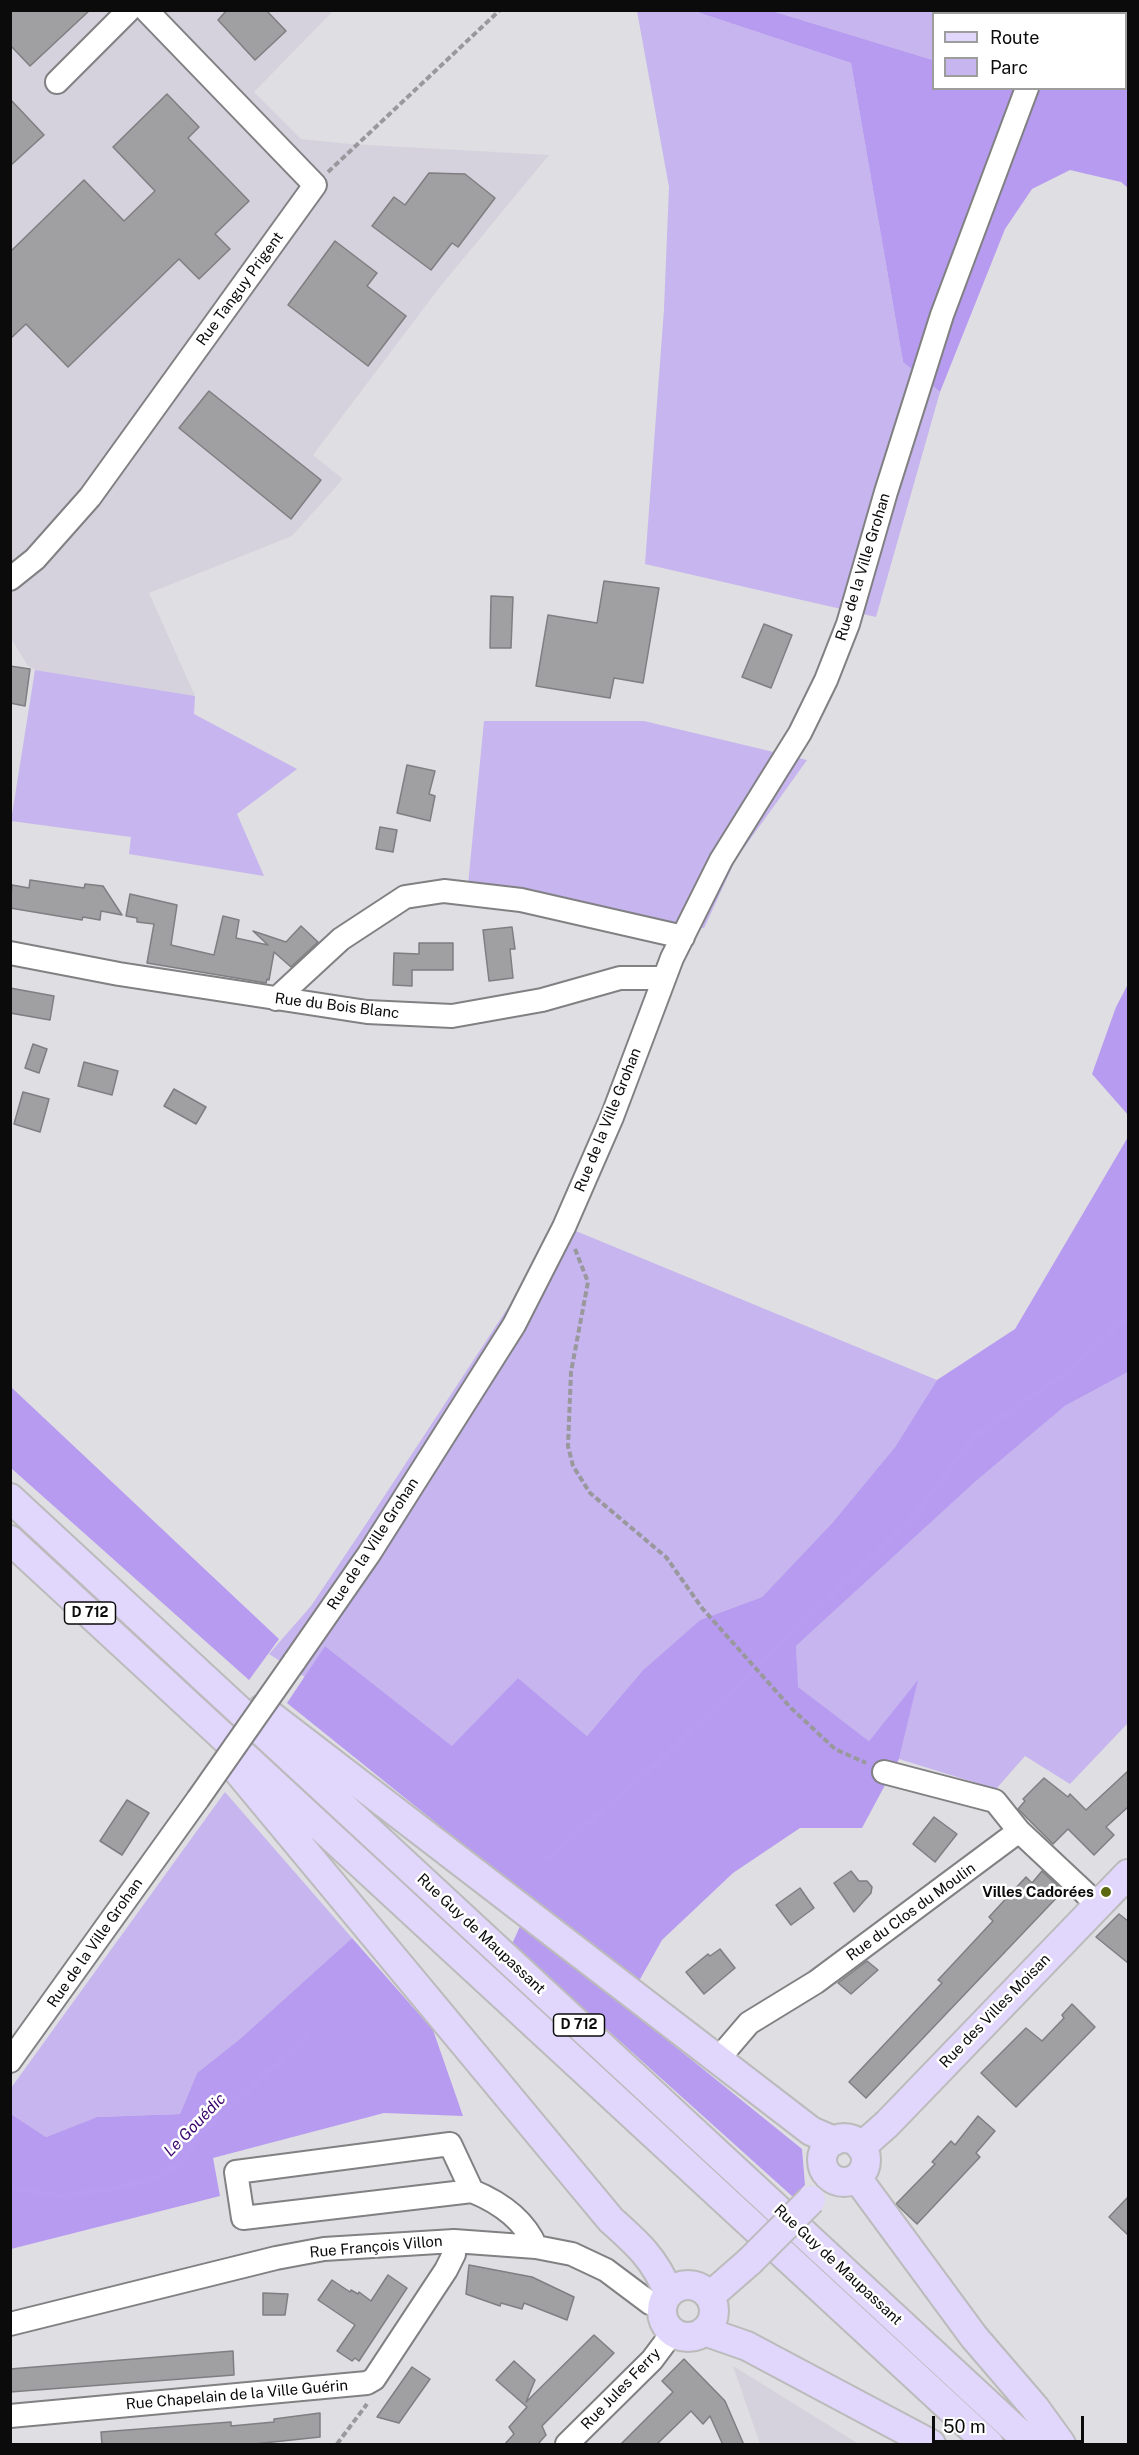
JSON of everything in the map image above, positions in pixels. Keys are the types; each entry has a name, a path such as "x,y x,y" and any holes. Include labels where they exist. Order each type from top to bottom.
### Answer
{"main road":[{"name":"Rue Guy de Maupassant","path":"10,1498 1031,2445"},
{"name":"Rue Guy de Maupassant","path":"10,1540 989,2445"},
{"path":"126,1605 719,2058 811,2131 847,2144 866,2159 862,2173 844,2178 812,2200 750,2261 710,2296"},
{"path":"169,1687 611,2220 652,2260 667,2310 689,2337 704,2331 713,2319 713,2303 710,2296 698,2286 690,2284 682,2284 667,2310"},
{"name":"Rue des Villes Moisan","path":"844,2178 823,2166 822,2159 828,2146 847,2144 887,2124 1128,1874"},
{"path":"844,2178 1035,2408 1060,2445"},
{"path":"704,2331 747,2346 931,2445"}],"street":[{"path":"57,82 129,10"},
{"path":"146,10 315,185"},
{"name":"Rue de la Ville Grohan","path":"10,2061 198,1799 369,1554 514,1325 564,1227 612,1117 663,978 682,937 721,860 800,733 848,624 886,492 942,315 1026,90"},
{"name":"Rue Tanguy Prigent","path":"10,579 35,559 90,497 315,185"},
{"path":"276,999 341,939 405,897 415,895 444,891 521,900 682,937"},
{"name":"Rue du Bois Blanc","path":"10,953 276,999 367,1012 452,1016 542,1000 620,978 663,978"},
{"path":"884,1772 994,1801 1020,1831 1098,1905"},
{"name":"Rue du Clos du Moulin","path":"719,2058 748,2023 816,1982 1020,1831"},
{"path":"472,2191 450,2144 236,2172 243,2218 472,2191 495,2200 529,2230 536,2247"},
{"name":"Rue François Villon","path":"10,2324 324,2248 454,2241 536,2247 573,2254 606,2270 650,2303 667,2310"},
{"name":"Rue Chapelain de la Ville Guérin","path":"10,2416 367,2383 374,2379 446,2270 454,2254 454,2241"},
{"name":"Rue Jules Ferry","path":"567,2445 652,2360 667,2310"}],"path":[{"path":"315,185 500,10"},
{"path":"564,1227 580,1257 588,1282 571,1372 568,1446 573,1466 590,1493 666,1557 702,1608 791,1708 835,1749 884,1772"},
{"path":"337,2445 371,2397 367,2383"}],"shaded area":[{"path":"11,11 333,11 254,92 301,139 349,144 549,155 439,288 313,455 343,479 292,536 149,593 195,696 35,670 28,666 11,638"},
{"path":"694,11 772,11 932,60 932,90 1127,90 1128,51 1128,188 1121,182 1070,170 1032,189 1005,229 940,392 903,362 851,63"},
{"path":"1128,984 1128,1115 1092,1074 1116,1007"},
{"path":"1128,1137 1128,1372 1065,1406 975,1482 796,1646 798,1687 869,1741 918,1680 899,1759 862,1828 800,1828 733,1873 662,1940 625,2006 802,2149 805,2185 793,2197 512,1944 532,1900 287,1703 325,1646 452,1746 518,1678 587,1736 643,1670 700,1620 762,1597 833,1522 895,1447 937,1380 1015,1329"},
{"path":"11,1387 279,1639 249,1680 11,1468"},
{"path":"352,1938 433,2030 463,2116 384,2113 213,2158 220,2196 11,2249 11,2114 46,2137 97,2117 180,2114 197,2073 241,2038"},
{"path":"733,2366 859,2444 760,2444"}],"green space":[{"path":"637,11 694,11 851,63 903,362 940,392 876,617 645,564 664,309 669,187"},
{"path":"772,11 1015,11 932,12 932,60"},
{"path":"35,670 195,696 194,714 297,769 237,814 264,876 129,854 131,837 11,821"},
{"path":"484,721 644,721 807,760 736,859 704,928 618,915 468,885"},
{"path":"554,1222 937,1380 895,1447 833,1522 762,1597 700,1620 643,1670 587,1736 518,1678 453,1747 325,1646 305,1677 269,1654 311,1606 364,1527 509,1306"},
{"path":"1128,1372 1128,1723 1070,1784 1025,1756 996,1789 899,1759 917,1682 869,1741 797,1687 796,1646 975,1482 1065,1406"},
{"path":"225,1792 352,1938 241,2038 197,2073 180,2114 97,2117 46,2137 11,2114 11,2088"}],"building":[{"path":"10,10 90,10 30,66 10,45"},
{"path":"227,10 266,10 286,31 255,60 218,20"},
{"path":"167,94 199,127 188,138 249,201 215,234 230,249 199,279 179,259 68,367 26,324 10,339 10,252 84,180 124,221 155,191 113,147"},
{"path":"10,99 44,135 10,166"},
{"path":"429,173 465,174 495,198 458,247 452,243 431,270 372,226 394,197 405,205"},
{"path":"335,241 377,273 367,286 406,316 368,366 288,305"},
{"path":"209,391 321,480 291,519 179,428"},
{"path":"604,581 659,588 643,683 614,678 610,698 536,686 548,615 597,623"},
{"path":"491,596 513,597 511,648 490,648"},
{"path":"764,624 792,635 771,688 742,677"},
{"path":"10,666 30,669 25,706 10,703"},
{"path":"407,765 435,771 429,794 435,796 430,821 397,813"},
{"path":"380,827 397,830 393,852 376,849"},
{"path":"30,880 84,888 85,884 103,886 122,915 101,911 100,920 83,917 82,920 10,908 12,885 29,888"},
{"path":"130,894 177,905 171,945 214,955 223,916 239,920 236,938 268,945 253,931 286,942 301,926 318,942 291,967 274,952 269,980 267,979 266,983 147,963 154,924 137,922 137,918 126,916"},
{"path":"512,927 515,949 510,949 513,978 489,981 483,930"},
{"path":"419,943 453,943 453,970 412,970 412,986 393,985 394,953 419,954"},
{"path":"10,988 54,996 50,1020 10,1013"},
{"path":"33,1044 47,1049 39,1073 25,1068"},
{"path":"84,1062 118,1071 112,1095 78,1086"},
{"path":"174,1089 206,1107 196,1124 164,1106"},
{"path":"23,1092 49,1099 40,1132 14,1124"},
{"path":"1128,1771 1128,1807 1106,1827 1114,1835 1094,1855 1068,1829 1053,1844 1018,1809 1025,1801 1023,1799 1044,1778 1068,1797 1070,1794 1086,1810"},
{"path":"127,1800 149,1813 122,1855 100,1841"},
{"path":"934,1817 957,1834 935,1862 913,1844"},
{"path":"851,1871 859,1881 867,1881 872,1887 871,1893 854,1912 834,1883"},
{"path":"1042,1871 1063,1891 866,2098 849,2082 942,1983 938,1980 993,1921 989,1917 1026,1877 1032,1883"},
{"path":"800,1888 814,1908 791,1925 776,1905"},
{"path":"1119,1914 1128,1921 1128,1963 1096,1937"},
{"path":"720,1949 735,1968 704,1994 686,1972 708,1954 710,1956"},
{"path":"867,1961 878,1970 851,1994 838,1983"},
{"path":"1072,2004 1095,2027 1016,2107 981,2073 1026,2028 1042,2041 1064,2018 1062,2015"},
{"path":"978,2116 995,2131 976,2153 980,2157 917,2224 896,2204 935,2164 932,2162 951,2141 955,2145"},
{"path":"1128,2197 1128,2235 1109,2217"},
{"path":"469,2265 532,2277 574,2297 567,2320 524,2303 522,2309 501,2303 500,2306 466,2294"},
{"path":"388,2275 407,2288 359,2361 355,2358 352,2361 337,2351 355,2325 318,2300 332,2280 350,2292 351,2290 358,2294 359,2292 371,2301"},
{"path":"263,2293 288,2294 285,2315 263,2315"},
{"path":"594,2335 614,2353 542,2426 546,2435 537,2445 504,2445 514,2434 509,2427 527,2407 496,2380 514,2361 535,2380 526,2402"},
{"path":"233,2351 234,2375 10,2392 10,2369"},
{"path":"684,2359 725,2401 744,2445 723,2445 710,2416 703,2424 691,2411 656,2445 620,2445 673,2392 662,2381"},
{"path":"412,2367 430,2379 399,2423 377,2417"},
{"path":"320,2413 320,2437 245,2445 102,2445 101,2432 231,2422 231,2426 274,2422 274,2419"}],"waterway":[{"path":"547,1859 656,1764 914,1516 975,1436 1071,1369 1128,1316"},
{"name":"Le Gouédic","path":"10,2188 62,2196 118,2188 161,2176 182,2161 199,2136 306,2037"}],"place":[{"name":"Villes Cadorées","path":"1106,1892"}]}
